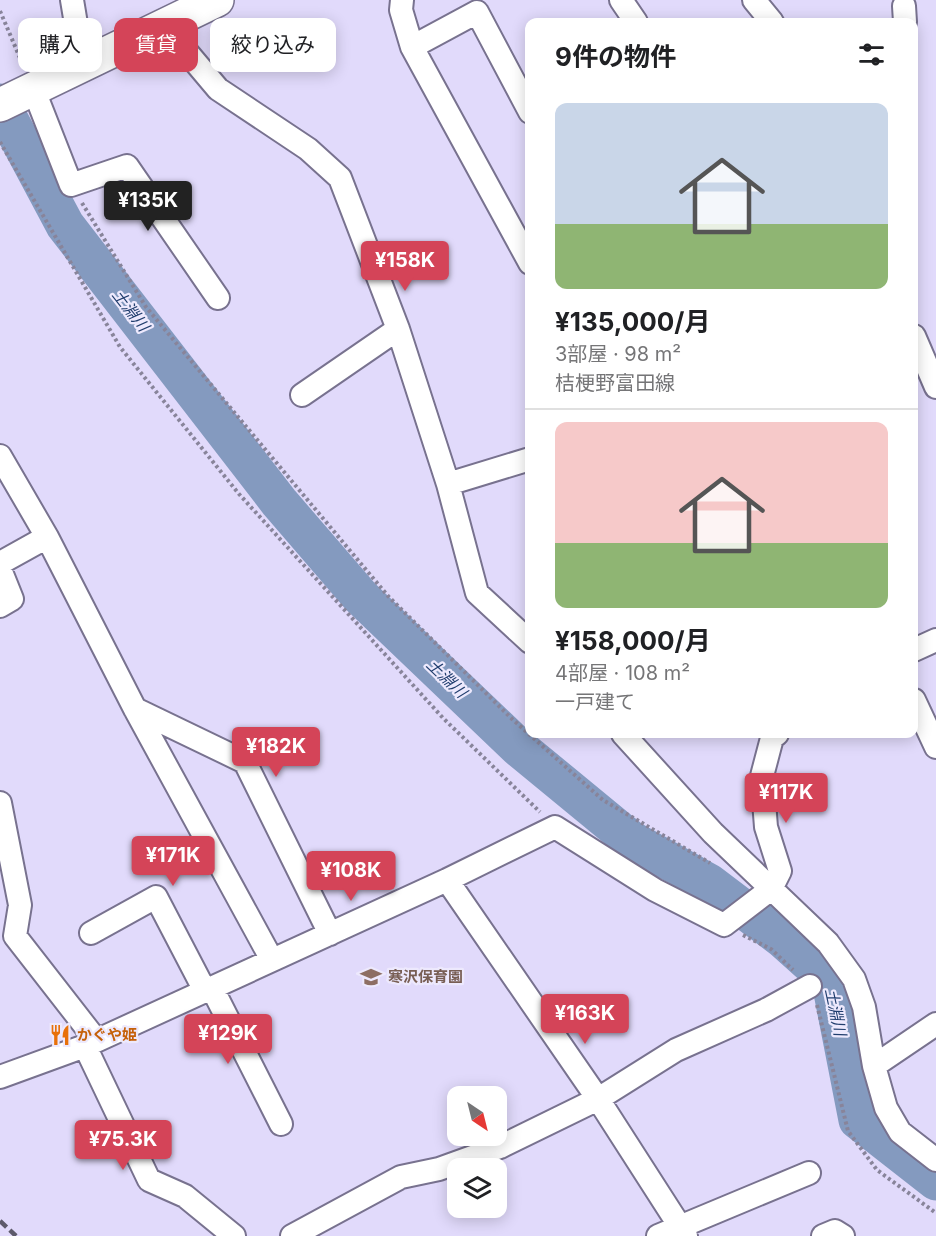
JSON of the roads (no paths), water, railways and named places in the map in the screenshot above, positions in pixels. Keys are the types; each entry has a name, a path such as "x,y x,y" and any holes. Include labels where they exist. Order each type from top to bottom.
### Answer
{"main road":[{"path":"102,54 189,9"},
{"path":"20,94 66,72"}],"street":[{"path":"72,0 75,18"},
{"path":"402,0 401,10 412,47 525,253"},
{"path":"621,0 633,18"},
{"path":"754,0 769,18"},
{"path":"189,9 218,88 308,149 340,178 398,329 448,483 477,593 525,637"},
{"path":"412,47 477,12 525,103"},
{"path":"20,94 71,184 127,166 218,298"},
{"path":"302,395 398,329"},
{"path":"918,345 936,387"},
{"path":"0,456 47,537 135,709 272,960"},
{"path":"448,483 525,460"},
{"path":"0,563 47,537"},
{"path":"0,568 12,599 0,606"},
{"path":"918,648 936,640"},
{"path":"135,709 245,762 330,934"},
{"path":"918,709 936,747"},
{"path":"627,738 713,833 764,894 828,943 854,979 864,1007 874,1066 886,1108 900,1132 936,1160"},
{"path":"0,1077 91,1043 447,880 555,827 655,890 727,922 764,894 780,871 766,827 762,776 772,738"},
{"path":"0,803 20,905 15,936 91,1043 149,1180 185,1196 234,1236"},
{"path":"447,880 598,1099 683,1231"},
{"path":"91,933 156,897 281,1124"},
{"path":"292,1236 401,1177 439,1169 500,1147 598,1099 676,1050 766,1010 810,986"},
{"path":"874,1066 936,1024"},
{"path":"658,1236 683,1231 809,1173"},
{"path":"823,1236 835,1231 843,1236"}],"waterway":[{"name":"土淵川","path":"0,103 65,225 279,502 360,596 518,747 631,840 709,883 783,939 831,982 858,1120 936,1181"}],"railway":[{"path":"0,1221 16,1236"}],"place":[{"name":"寒沢保育園","path":"371,977"},
{"name":"かぐや姫","path":"60,1035"}]}
